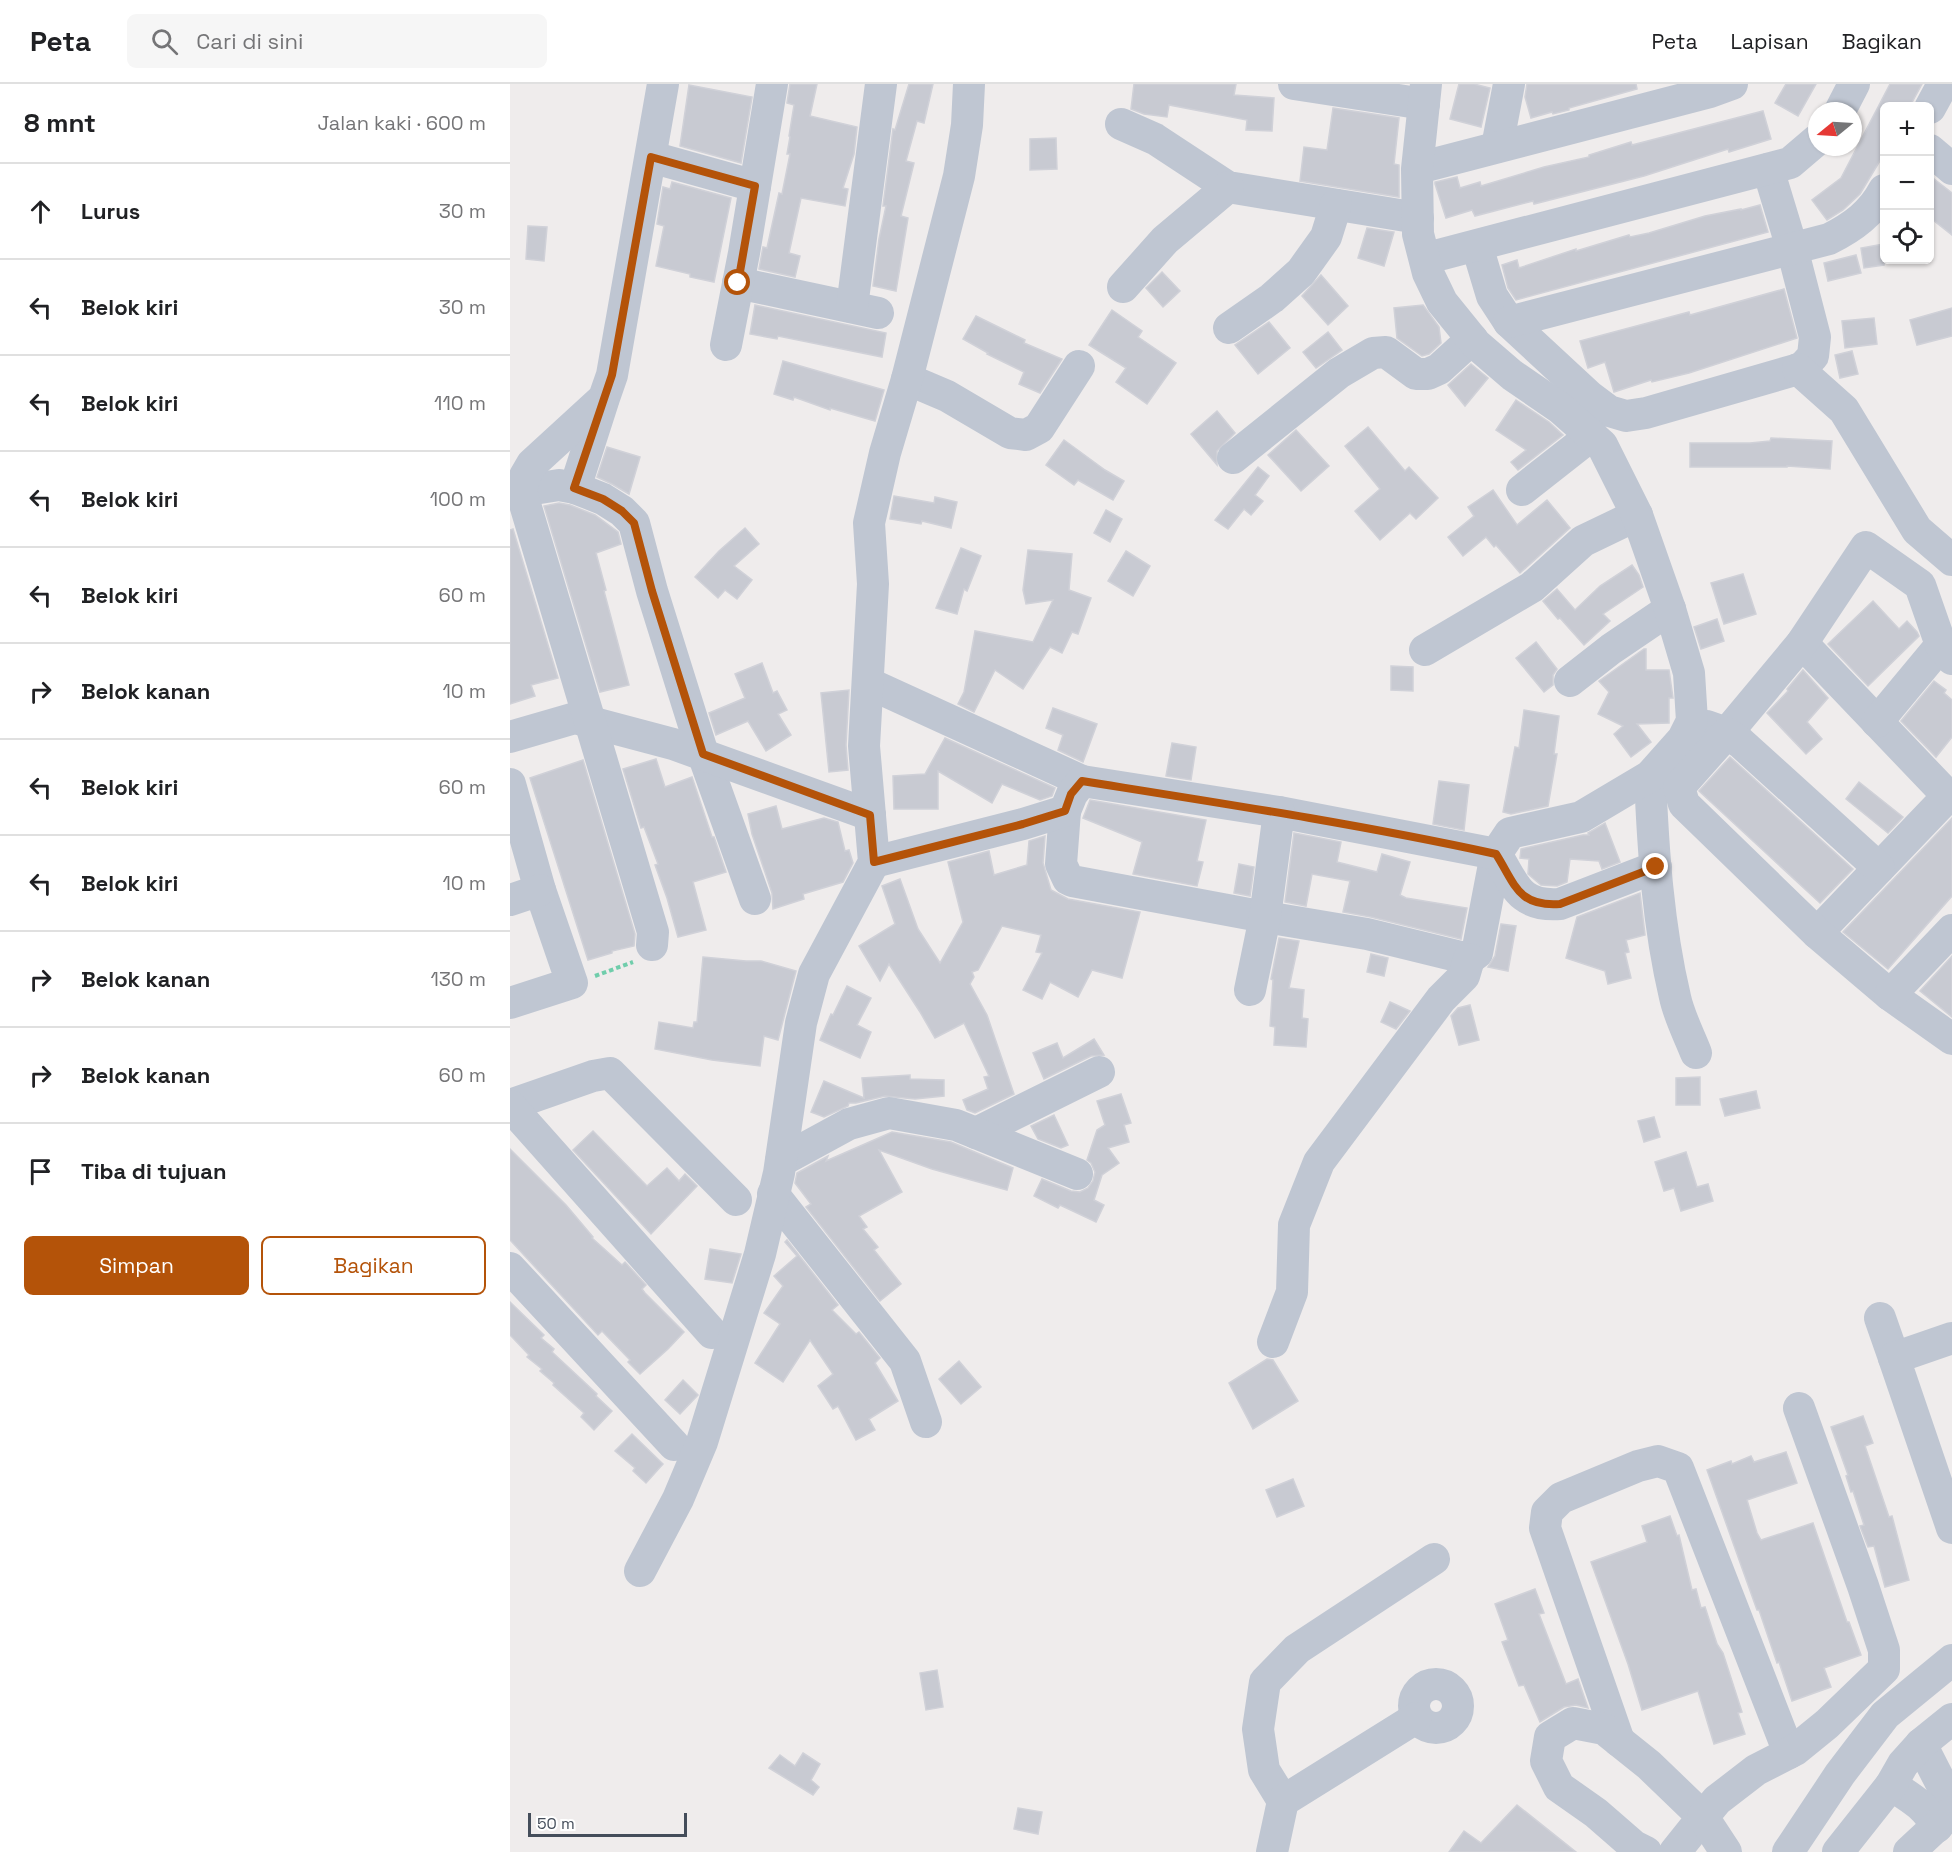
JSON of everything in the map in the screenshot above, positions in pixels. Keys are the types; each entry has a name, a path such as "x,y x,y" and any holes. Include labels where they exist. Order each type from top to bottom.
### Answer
{"street":[{"path":"574,488 612,375 663,84"},
{"path":"726,345 772,84"},
{"path":"738,283 865,310 881,84"},
{"path":"640,1571 678,1499 702,1442 760,1254 781,1161 801,1023 814,974 874,862 864,746 873,584 870,523 885,453 907,379 959,176 967,125 969,84"},
{"path":"1273,1342 1292,1292 1294,1225 1318,1162 1441,999 1464,976 1469,959 1477,953 1496,854 1510,833 1581,817 1650,776 1683,739 1692,721 1689,673 1670,609 1637,515 1602,445 1560,408 1512,375 1472,339 1442,302 1428,273 1418,234 1417,169 1425,94 1294,84"},
{"path":"1497,147 1509,84"},
{"path":"1426,166 1710,92 1732,84"},
{"path":"1845,102 1854,84"},
{"path":"1932,102 1943,84"},
{"path":"1121,124 1155,139 1228,187 1418,218"},
{"path":"1435,256 1790,163 1808,148"},
{"path":"1934,154 1952,169"},
{"path":"651,157 755,186"},
{"path":"1477,246 1492,296 1509,322 1589,396 1609,411 1626,416 1646,413 1802,368 1813,356 1815,337 1792,248 1768,169"},
{"path":"1124,287 1165,240 1228,187"},
{"path":"1509,322 1829,239 1876,206 1880,198"},
{"path":"1229,328 1272,298 1301,272 1326,237 1336,205"},
{"path":"1233,458 1339,374 1373,353 1386,352 1416,374 1428,374 1438,369 1472,339"},
{"path":"907,379 947,396 1010,433 1026,435 1039,428 1079,366"},
{"path":"1798,369 1844,410 1917,530 1952,560"},
{"path":"604,398 532,464 520,491 653,932 652,945"},
{"path":"1522,490 1592,435"},
{"path":"520,491 558,486 574,488 603,499 622,511 634,523 652,591 703,754 755,899"},
{"path":"1425,650 1532,587 1583,542 1637,515"},
{"path":"1877,722 1947,652 1920,585 1866,547 1802,643 1679,787 1684,804 1817,933 1890,995 1952,1039"},
{"path":"1570,681 1670,609"},
{"path":"1802,643 1950,794 1817,933"},
{"path":"868,682 1082,781 1373,828 1496,854 1522,896 1529,901 1548,905 1560,904 1656,867"},
{"path":"510,737 575,718 673,744 870,815"},
{"path":"1692,721 1727,733 1741,743 1879,868"},
{"path":"1650,776 1663,935 1675,999 1696,1053"},
{"path":"1082,781 1071,794 1065,811 1060,864 1068,879 1367,934 1469,959"},
{"path":"510,784 540,890 572,983 510,1003"},
{"path":"874,862 1065,811"},
{"path":"1250,990 1265,917 1280,812"},
{"path":"510,900 540,890"},
{"path":"1890,995 1952,930"},
{"path":"976,1133 1099,1072"},
{"path":"712,1333 510,1106 593,1076 610,1073 735,1200"},
{"path":"781,1161 849,1124 889,1113 956,1125 1077,1174"},
{"path":"773,1194 905,1361 926,1422"},
{"path":"510,1268 674,1445"},
{"path":"1880,1318 1952,1528"},
{"path":"1894,1358 1952,1338"},
{"path":"1675,1852 1717,1800 1748,1776 1790,1753 1827,1724 1884,1669 1884,1650 1799,1408"},
{"path":"1618,1741 1545,1528 1547,1512 1561,1498 1638,1466 1658,1461 1678,1468 1790,1753"},
{"path":"1272,1852 1283,1801 1264,1770 1258,1729 1265,1682 1297,1649 1434,1559"},
{"path":"1788,1852 1840,1774 1885,1715 1952,1660"},
{"path":"1283,1801 1416,1718"},
{"path":"1838,1852 1921,1743 1952,1719"},
{"path":"1646,1852 1634,1846 1596,1813 1559,1787 1546,1761 1550,1737 1573,1723 1604,1729 1649,1765 1703,1817 1726,1852"},
{"path":"1921,1743 1942,1785 1952,1794"},
{"path":"1891,1785 1922,1805 1929,1813 1932,1836"}],"path":[{"path":"572,983 616,970 644,956 652,945"}],"building":[{"path":"790,84 817,84 810,116 857,127 854,154 843,188 848,189 845,206 801,198 789,253 800,256 795,277 759,269 763,247 767,248 779,193 782,194 790,154 787,154 794,105 787,103"},
{"path":"909,84 933,84 924,123 917,121 906,161 914,163 901,216 908,218 896,291 873,286 886,206 883,206 893,129 895,130"},
{"path":"1134,84 1236,84 1234,95 1274,98 1272,131 1246,130 1247,120 1169,105 1167,117 1144,114 1131,109"},
{"path":"1459,84 1474,84 1490,88 1481,127 1450,119"},
{"path":"1527,84 1636,84 1637,89 1569,108 1569,110 1531,118 1525,97"},
{"path":"1786,84 1816,84 1798,116 1775,103"},
{"path":"1890,84 1922,84 1912,102 1881,102"},
{"path":"689,85 752,97 741,163 680,146"},
{"path":"1880,103 1880,161 1860,194 1843,210 1827,220 1812,200 1841,178 1852,156 1862,156 1862,138"},
{"path":"1333,108 1399,118 1394,164 1399,165 1399,197 1300,181 1304,147 1327,150"},
{"path":"1763,111 1771,139 1729,152 1728,149 1644,176 1534,204 1533,201 1475,216 1472,210 1446,218 1435,184 1435,182 1457,177 1460,188 1480,182 1481,186 1544,167 1589,157 1589,155 1631,142 1632,145"},
{"path":"1056,138 1057,169 1030,170 1030,139"},
{"path":"1934,179 1952,193 1952,235 1934,221"},
{"path":"672,182 731,198 714,282 656,266 664,226 657,224 663,187 670,189"},
{"path":"1760,205 1768,232 1516,300 1508,288 1502,265 1517,260 1519,268 1576,249 1576,251 1629,235 1630,237 1649,233 1705,216"},
{"path":"528,226 547,227 544,261 526,259"},
{"path":"1367,228 1394,232 1384,266 1358,258"},
{"path":"1880,245 1880,264 1884,265 1864,268 1861,248"},
{"path":"1856,255 1861,273 1828,281 1824,263"},
{"path":"1162,272 1180,291 1163,307 1146,288"},
{"path":"1321,275 1348,306 1328,325 1302,296"},
{"path":"1784,289 1797,338 1689,373 1652,382 1651,380 1614,392 1605,362 1588,368 1580,341 1689,312 1690,315"},
{"path":"755,305 886,333 882,357 778,336 777,339 750,334"},
{"path":"1423,305 1439,327 1441,343 1429,354 1422,356 1397,338 1394,308"},
{"path":"1952,308 1952,336 1917,345 1910,320"},
{"path":"1112,310 1142,331 1138,337 1176,363 1147,404 1116,382 1126,368 1089,345"},
{"path":"976,316 1025,340 1024,343 1062,359 1040,393 1019,384 1024,372 963,339"},
{"path":"1874,318 1877,344 1845,348 1842,321"},
{"path":"1269,322 1290,348 1258,374 1235,345"},
{"path":"1328,332 1342,350 1316,368 1303,352"},
{"path":"1852,351 1858,374 1840,378 1835,355"},
{"path":"783,361 884,390 875,421 830,408 830,410 794,397 793,400 774,394"},
{"path":"1471,364 1488,378 1465,406 1448,385"},
{"path":"1516,400 1549,422 1563,435 1518,470 1511,462 1526,450 1496,430"},
{"path":"1217,411 1235,433 1217,451 1217,465 1191,434"},
{"path":"1368,427 1405,471 1409,467 1438,498 1416,519 1410,513 1380,540 1355,511 1380,489 1345,446"},
{"path":"1296,430 1329,466 1301,491 1268,455"},
{"path":"1771,438 1832,441 1830,469 1787,466 1690,467 1690,443 1750,443 1770,441"},
{"path":"1064,440 1124,481 1113,500 1078,480 1074,485 1046,465"},
{"path":"607,447 640,457 629,494 597,477"},
{"path":"1258,467 1269,476 1255,495 1263,501 1251,515 1244,509 1228,529 1215,520"},
{"path":"1493,490 1517,525 1547,500 1570,528 1520,573 1486,537 1463,556 1448,537 1474,516 1468,507"},
{"path":"894,496 934,503 935,497 957,502 951,528 922,521 921,524 890,519"},
{"path":"559,503 595,515 618,532 621,544 596,553 629,685 600,692 544,506"},
{"path":"1106,510 1122,519 1110,542 1094,533"},
{"path":"745,528 759,544 734,566 752,580 737,599 725,590 718,598 695,577"},
{"path":"513,529 558,678 531,685 535,696 510,704 510,530"},
{"path":"961,548 981,556 967,591 964,589 957,614 936,608"},
{"path":"1028,550 1072,554 1069,590 1091,598 1078,634 1072,632 1062,653 1050,647 1023,689 995,670 974,712 958,704 964,692 975,631 1033,642 1053,600 1026,604 1023,590"},
{"path":"1126,551 1150,566 1133,596 1108,581"},
{"path":"1632,565 1643,587 1603,614 1610,621 1584,645 1543,601 1557,589 1575,610 1600,586"},
{"path":"1743,574 1756,614 1724,624 1711,583"},
{"path":"1873,601 1899,629 1907,621 1919,636 1868,686 1828,644"},
{"path":"1717,619 1724,641 1701,649 1694,627"},
{"path":"1536,642 1557,669 1553,675 1553,685 1544,692 1516,658"},
{"path":"1646,649 1646,670 1669,670 1673,698 1669,698 1669,723 1637,724 1651,742 1631,757 1614,734 1623,726 1598,714 1609,692 1599,681"},
{"path":"762,663 773,693 777,691 787,710 778,714 791,735 766,751 748,721 716,735 709,713 745,698 735,674"},
{"path":"1391,666 1413,667 1413,691 1391,690"},
{"path":"1803,670 1828,698 1807,722 1822,739 1806,754 1767,713 1788,691 1787,689"},
{"path":"1934,681 1946,690 1944,693 1952,700 1952,737 1936,757 1901,721"},
{"path":"849,690 846,745 848,770 829,772 821,693"},
{"path":"1053,708 1097,724 1083,762 1058,750 1063,735 1046,728"},
{"path":"1524,710 1559,716 1554,754 1557,754 1548,806 1511,814 1503,812 1515,747 1519,748"},
{"path":"945,738 1055,788 1052,796 1040,800 1002,784 992,803 938,771 938,809 894,809 893,776 925,774"},
{"path":"1172,743 1196,747 1191,780 1166,776"},
{"path":"1730,757 1853,869 1820,903 1699,791"},
{"path":"656,759 665,787 692,777 726,872 693,882 706,930 678,937 655,865 658,864 644,827 641,828 623,769"},
{"path":"583,760 635,934 634,946 588,960 530,778"},
{"path":"1439,781 1469,785 1464,830 1433,824"},
{"path":"1859,782 1903,817 1888,833 1846,799"},
{"path":"1090,800 1206,820 1197,861 1203,862 1197,886 1133,874 1142,842 1083,818"},
{"path":"776,806 782,829 824,818 838,822 845,851 849,850 853,863 843,882 803,894 804,899 773,909 772,893 752,834 748,814"},
{"path":"1952,818 1952,896 1888,969 1843,932"},
{"path":"1605,823 1620,862 1602,869 1599,861 1570,859 1567,882 1557,886 1541,885 1528,874 1529,859 1520,858 1521,849 1589,835 1588,833"},
{"path":"1294,833 1341,842 1337,862 1377,872 1382,854 1410,862 1400,895 1406,898 1467,908 1461,939 1343,912 1350,881 1312,874 1306,906 1285,902"},
{"path":"1045,836 1043,863 1051,890 1068,899 1140,912 1122,978 1092,970 1078,997 1050,982 1042,999 1023,990 1042,953 1036,952 1041,935 1002,926 978,970 972,972 974,977 970,984 987,1015 1014,1094 975,1113 967,1110 963,1100 988,1089 984,1077 989,1076 964,1023 935,1038 889,964 880,981 859,946 895,924 882,886 900,879 918,929 940,963 963,922 948,862 989,851 994,875 1027,865 1029,841"},
{"path":"1239,864 1254,867 1250,896 1234,893"},
{"path":"1640,893 1645,935 1626,940 1629,952 1625,953 1631,978 1608,984 1605,971 1566,958 1577,917"},
{"path":"1501,924 1516,926 1508,971 1488,967 1495,956"},
{"path":"1279,938 1299,941 1289,988 1304,990 1302,1018 1308,1019 1306,1047 1274,1045 1275,1027 1270,1026 1273,980 1271,979"},
{"path":"1371,954 1388,958 1384,976 1367,972"},
{"path":"1952,956 1952,1017 1920,991"},
{"path":"703,957 761,961 796,971 778,1040 764,1036 760,1066 655,1049 659,1022 693,1028 694,1022 697,1022"},
{"path":"847,986 871,998 857,1025 871,1032 860,1058 820,1040"},
{"path":"1390,1002 1410,1011 1396,1029 1381,1022"},
{"path":"1470,1005 1479,1040 1459,1045 1451,1016 1458,1008"},
{"path":"1094,1039 1104,1055 1091,1056 1044,1079 1033,1053 1057,1043 1063,1058"},
{"path":"910,1075 910,1079 944,1080 944,1096 915,1099 885,1096 849,1103 848,1106 824,1117 811,1112 824,1081 864,1098 862,1078"},
{"path":"1700,1077 1700,1105 1676,1105 1676,1078"},
{"path":"1756,1091 1760,1108 1725,1116 1720,1099"},
{"path":"1121,1094 1131,1123 1124,1125 1129,1142 1108,1148 1119,1163 1102,1175 1094,1200 1104,1205 1096,1222 1034,1196 1042,1179 1071,1191 1080,1192 1088,1188 1095,1172 1087,1160 1097,1130 1105,1125 1097,1101"},
{"path":"1054,1115 1068,1145 1061,1148 1038,1139 1031,1126"},
{"path":"1654,1117 1660,1137 1644,1142 1638,1121"},
{"path":"593,1131 647,1186 667,1168 679,1181 685,1174 697,1186 651,1234 573,1150"},
{"path":"892,1132 951,1142 1013,1168 1007,1190 932,1169 879,1150 902,1192 859,1216 867,1227 863,1229 878,1247 874,1250 901,1284 880,1301 806,1207 811,1204 795,1183 797,1173 828,1156 826,1161"},
{"path":"510,1149 566,1205 592,1238 622,1265 625,1262 646,1285 642,1289 645,1293 684,1332 640,1374 602,1331 598,1335 510,1240"},
{"path":"1686,1152 1697,1187 1708,1184 1713,1201 1681,1211 1674,1188 1664,1191 1655,1162"},
{"path":"787,1240 838,1305 832,1310 856,1334 859,1332 880,1358 875,1363 898,1401 869,1419 875,1430 856,1440 838,1406 833,1409 818,1386 833,1374 810,1340 783,1382 755,1363 780,1324 764,1313 783,1286 774,1276 797,1256 785,1242"},
{"path":"710,1249 741,1254 732,1283 705,1279"},
{"path":"510,1302 544,1335 541,1338 554,1349 552,1352 612,1411 594,1430 581,1417 584,1413 553,1385 554,1383 540,1371 542,1369 527,1357 529,1355 510,1335"},
{"path":"1267,1359 1273,1360 1298,1401 1253,1429 1229,1383"},
{"path":"959,1361 981,1387 961,1404 939,1379"},
{"path":"683,1380 698,1395 680,1414 665,1400"},
{"path":"1863,1416 1873,1443 1865,1446 1889,1517 1892,1516 1909,1580 1885,1587 1874,1546 1868,1547 1860,1526 1864,1525 1831,1427"},
{"path":"632,1434 663,1464 646,1483 633,1471 635,1468 615,1451"},
{"path":"1786,1452 1797,1483 1747,1500 1757,1533 1761,1540 1813,1523 1847,1622 1849,1622 1861,1655 1824,1668 1831,1687 1792,1701 1707,1470 1731,1461 1732,1464 1751,1456 1754,1462"},
{"path":"1293,1479 1304,1506 1277,1517 1266,1490"},
{"path":"1670,1516 1677,1536 1679,1535 1692,1590 1696,1589 1701,1608 1705,1607 1742,1712 1738,1713 1745,1734 1714,1744 1698,1691 1642,1710 1591,1562 1647,1542 1642,1526"},
{"path":"1535,1589 1544,1613 1539,1614 1566,1684 1578,1679 1588,1708 1576,1705 1564,1707 1540,1722 1524,1685 1519,1686 1502,1642 1508,1640 1495,1604"},
{"path":"937,1670 943,1707 926,1710 920,1673"},
{"path":"803,1753 820,1764 811,1780 819,1787 813,1795 769,1768 780,1755 795,1766"},
{"path":"1517,1805 1576,1852 1449,1852 1464,1831 1481,1843"},
{"path":"1018,1808 1042,1812 1038,1834 1014,1829"}],"route":[{"path":"738,283 755,186 651,157 612,375 574,488 603,499 622,511 634,523 652,591 703,754 870,815 874,862 1065,811 1071,794 1082,781 1373,828 1496,854 1522,896 1529,901 1548,905 1560,904 1656,867"}]}
